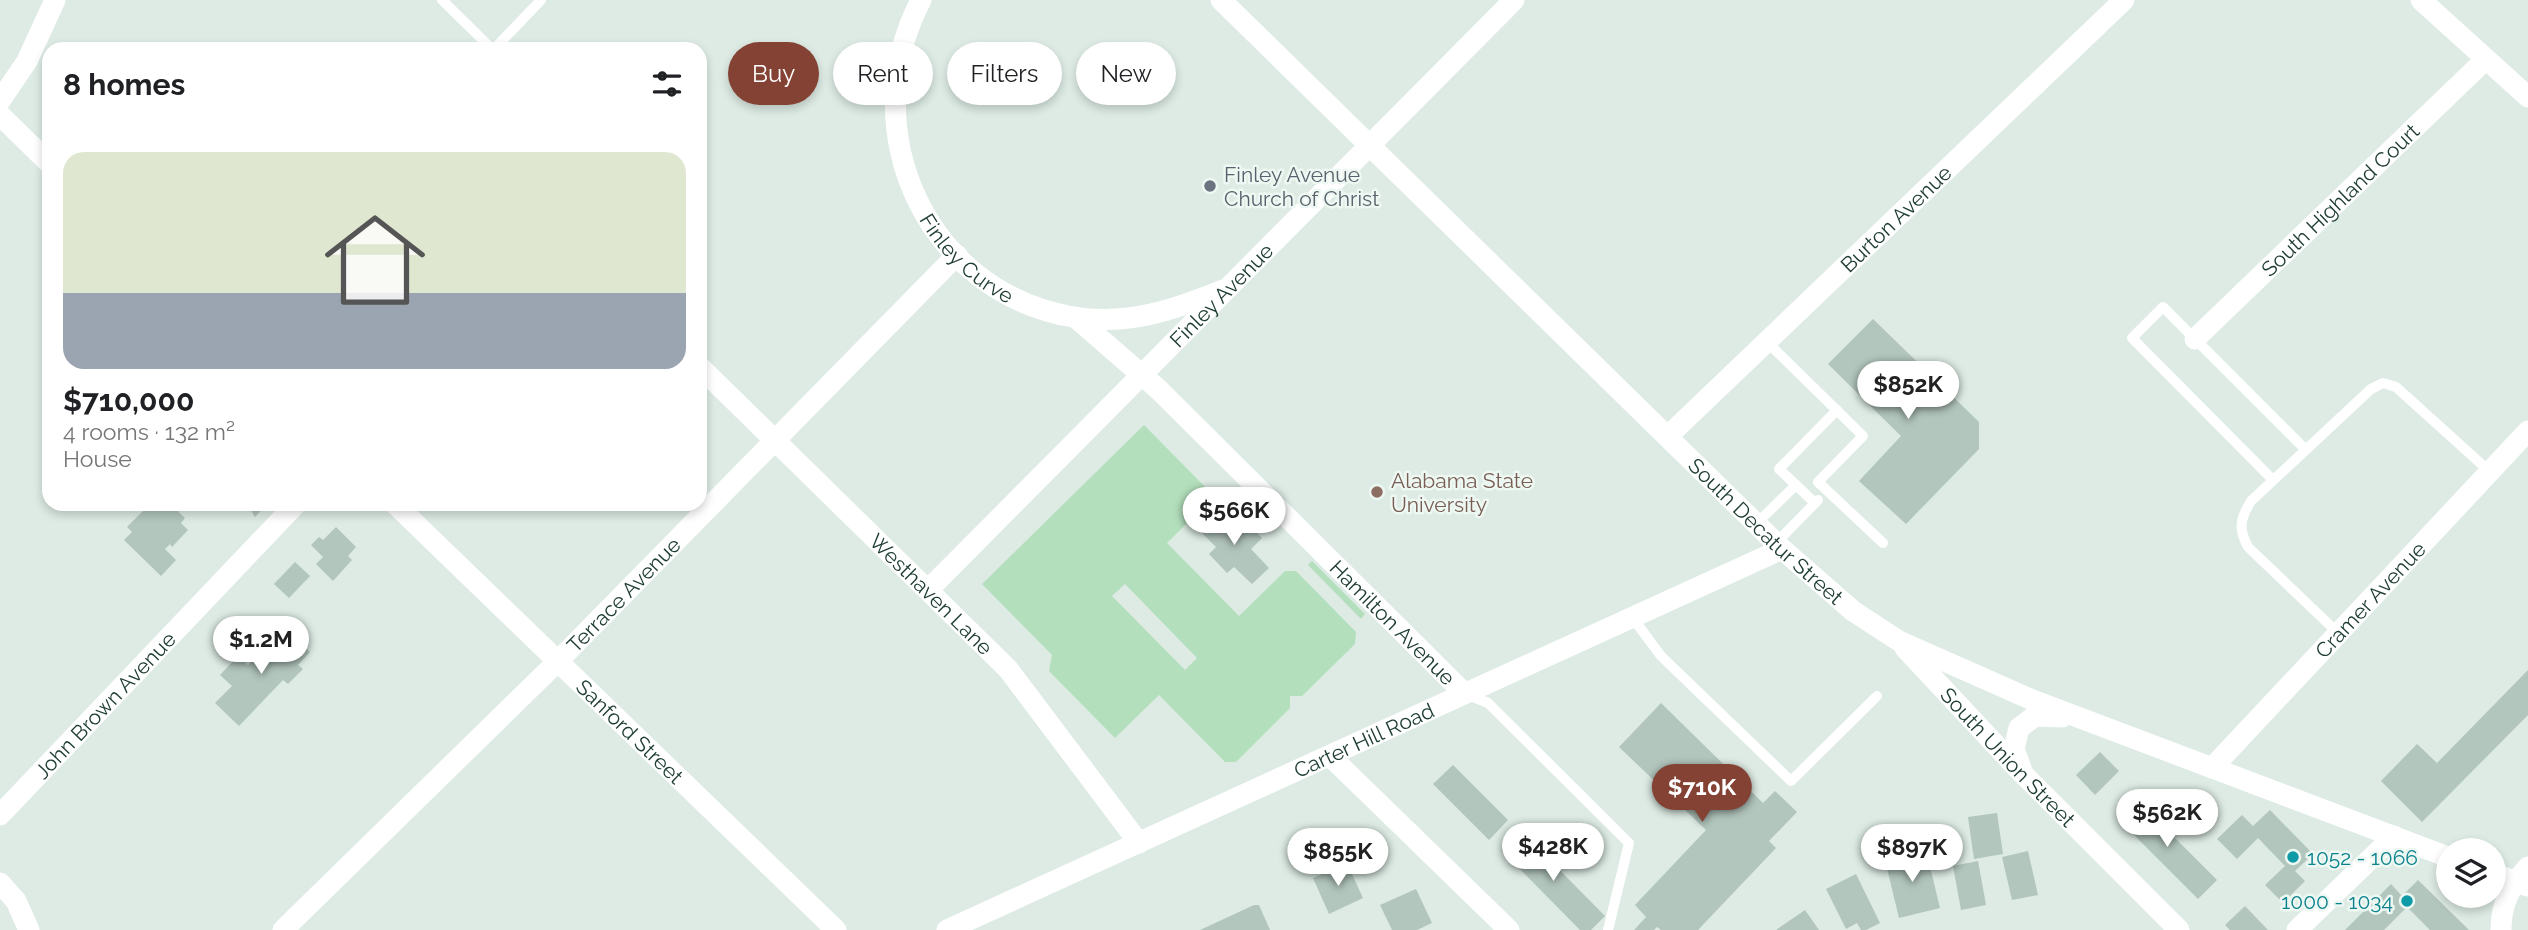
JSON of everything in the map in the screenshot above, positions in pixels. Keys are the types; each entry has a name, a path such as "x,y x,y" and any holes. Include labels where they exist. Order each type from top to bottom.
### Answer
{"street":[{"path":"0,101 27,61 55,0"},
{"name":"Finley Curve","path":"921,0 900,56 895,95 897,138 911,190 941,238 979,276 1006,294 1044,310 1075,317 1137,318 1173,310 1232,287"},
{"name":"South Decatur Street","path":"1221,0 1756,524 1853,611 1899,641 2078,717 2436,852"},
{"name":"Finley Avenue","path":"928,590 1371,148 1514,0"},
{"name":"Burton Avenue","path":"1668,436 2124,0"},
{"path":"2421,0 2528,97"},
{"name":"South Highland Court","path":"2194,338 2486,59"},
{"path":"0,115 42,156"},
{"name":"Terrace Avenue","path":"707,509 957,255"},
{"name":"Hamilton Avenue","path":"1075,317 1142,376 1464,693"},
{"name":"Westhaven Lane","path":"707,374 1008,669 1139,843"},
{"name":"Cramer Avenue","path":"2212,768 2488,470 2528,431"},
{"name":"John Brown Avenue","path":"0,815 289,511"},
{"name":"Sanford Street","path":"402,511 836,930"},
{"name":"Terrace Avenue","path":"283,930 558,661 705,511"},
{"name":"Carter Hill Road","path":"947,930 1331,757 1779,546"},
{"name":"South Union Street","path":"1899,641 2026,778 2179,930"},
{"path":"2026,778 2014,750 2019,728 2035,716 2078,717"},
{"path":"1331,757 1509,930"},
{"path":"2297,930 2394,836"},
{"path":"2501,930 2501,908 2524,878 2506,876"},
{"path":"0,883 16,901 29,930"}],"lane":[{"path":"442,0 486,42"},
{"path":"500,42 541,0"},
{"path":"2273,480 2132,338 2163,307 2306,450"},
{"path":"1766,341 1863,436 1818,481 1883,543"},
{"path":"2337,632 2248,547 2240,532 2241,519 2251,501 2371,389 2383,383 2396,387 2488,470"},
{"path":"1815,503 1779,469 1837,410"},
{"path":"1756,524 1796,485"},
{"path":"1779,546 1827,490"},
{"path":"1632,617 1661,656 1791,781 1877,696"},
{"path":"1464,693 1488,703 1629,843 1608,930"}],"green space":[{"path":"1144,425 1214,496 1167,543 1239,616 1285,571 1296,571 1356,632 1355,644 1302,696 1290,696 1290,708 1236,762 1225,762 1159,695 1115,738 1049,671 1052,655 982,584","holes":["1125,584 1197,658 1185,670 1112,596"]},
{"path":"1312,561 1365,614 1361,619 1308,565"}],"building":[{"path":"1873,319 1979,422 1979,449 1906,524 1859,481 1901,436 1828,364"},
{"path":"143,511 178,511 185,518 181,523 188,530 172,547 170,544 165,549 176,560 161,576 124,540 132,532 127,527"},
{"path":"1215,512 1233,531 1244,520 1262,538 1251,549 1269,568 1252,584 1234,567 1227,573 1209,554 1216,547 1198,529"},
{"path":"336,527 356,547 348,556 352,560 333,581 316,564 323,557 311,545 319,537 323,540"},
{"path":"295,562 310,576 289,598 274,584"},
{"path":"284,627 310,652 298,665 303,669 288,684 283,680 239,726 215,703 232,686 220,675 238,656 248,665"},
{"path":"2528,670 2528,715 2422,822 2381,781 2417,744 2437,763"},
{"path":"1661,703 1763,803 1775,791 1797,812 1769,841 1776,848 1698,930 1661,930 1657,927 1654,930 1634,930 1646,917 1635,905 1706,830 1619,747"},
{"path":"2100,752 2119,771 2095,795 2076,775"},
{"path":"1453,765 1508,820 1489,840 1433,784"},
{"path":"2136,799 2217,880 2198,899 2117,818"},
{"name":"1052 - 1066","path":"2270,810 2313,854 2295,871 2305,881 2283,903 2265,885 2285,866 2258,838 2237,859 2217,839 2242,815 2253,826"},
{"path":"1997,813 2003,854 1974,859 1968,817"},
{"path":"1521,831 1605,916 1591,930 1580,930 1501,850"},
{"path":"1926,850 1940,908 1899,918 1885,860"},
{"path":"2028,851 2038,895 2012,900 2002,857"},
{"path":"1978,861 1986,905 1961,910 1953,866"},
{"path":"1347,863 1363,898 1329,914 1313,878"},
{"path":"1856,874 1880,923 1866,930 1861,930 1857,923 1846,929 1826,889"},
{"name":"1000 - 1034","path":"2418,880 2436,898 2436,908 2447,908 2469,930 2430,930 2407,907 2384,930 2345,930 2391,884 2402,896"},
{"path":"1416,889 1432,923 1417,930 1392,930 1380,905"},
{"path":"1259,905 1270,930 1200,930"},
{"path":"2245,906 2268,930 2230,930 2225,925"},
{"path":"1805,910 1819,930 1776,930"}],"place":[{"name":"Finley Avenue Church of Christ","path":"1210,186"},
{"name":"Alabama State University","path":"1377,492"},
{"name":"1052 - 1066","path":"2293,857"},
{"name":"1000 - 1034","path":"2407,901"}]}
